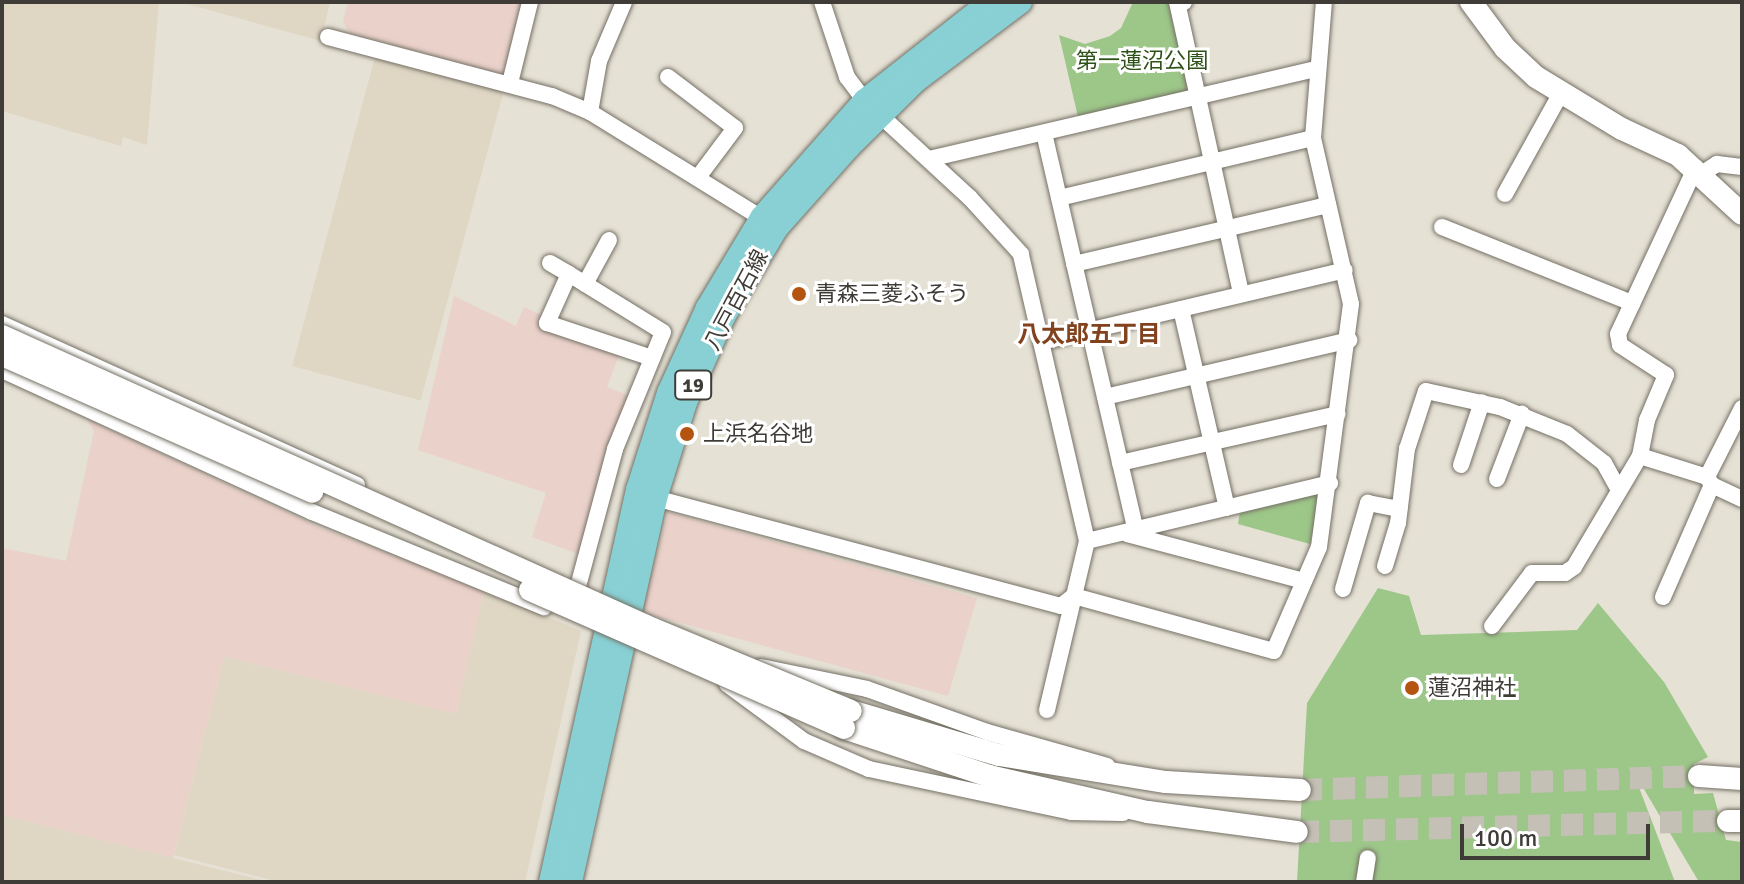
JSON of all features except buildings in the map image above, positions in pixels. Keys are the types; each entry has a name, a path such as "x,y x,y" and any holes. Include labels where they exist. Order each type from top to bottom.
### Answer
{"main road":[{"name":"八戸百石線","path":"570,882 619,622 638,490 669,393 708,308 769,223 872,108 991,2"},
{"name":"八戸百石線","path":"872,108 1020,2"},
{"name":"八戸百石線","path":"551,882 619,622 685,402 769,223"}],"street":[{"path":"510,83 530,2"},
{"path":"590,112 599,61 624,2"},
{"path":"822,2 847,77 872,108 929,159 1021,254 1087,541 1047,710"},
{"path":"1184,2 1177,2 1241,294"},
{"path":"1074,596 1274,651 1319,547 1349,340 1351,304 1313,138 1324,2"},
{"path":"1471,2 1505,48 1561,93 1700,170 1742,214"},
{"path":"328,37 510,83 590,112 699,176 769,223"},
{"path":"929,159 1317,69"},
{"path":"668,77 735,128 699,176"},
{"path":"1505,194 1561,93"},
{"path":"1044,133 1120,463 1129,531"},
{"path":"1059,198 1313,138"},
{"path":"1492,626 1532,573 1565,573 1574,567 1640,456 1647,420 1666,375 1620,345 1618,334 1700,170 1717,164 1742,167"},
{"path":"1074,264 1328,205"},
{"path":"1442,227 1632,303"},
{"path":"585,284 609,240"},
{"path":"550,263 663,332 615,449 578,592 569,614"},
{"path":"1041,342 1345,270"},
{"path":"569,274 547,323 652,358"},
{"path":"1181,309 1227,508"},
{"path":"2,324 330,471 578,592 619,622 680,649 867,689 1137,778"},
{"path":"2,336 847,719 999,755 1137,778 1300,790"},
{"path":"1105,397 1349,340"},
{"path":"2,355 847,719 989,776 1148,812 1297,832"},
{"path":"2,370 312,512 569,614 619,622"},
{"path":"1385,566 1399,509 1407,449 1426,391 1522,414 1587,449 1604,463 1619,490"},
{"path":"1461,465 1482,402"},
{"path":"1663,597 1742,408"},
{"path":"1120,463 1338,414"},
{"path":"1497,479 1522,414"},
{"path":"1640,456 1709,481 1742,499"},
{"path":"1087,541 1330,483"},
{"path":"655,498 1061,606 1074,596"},
{"path":"1343,589 1368,503 1399,509"},
{"path":"1129,531 1304,581"},
{"path":"680,649 781,727 836,757 883,772 1071,812 1148,812"},
{"path":"781,727 803,674"},
{"path":"1699,776 1742,779"},
{"path":"1364,882 1368,858"}],"shaded area":[{"path":"2,2 159,2 147,145 123,137 121,146 2,111"},
{"path":"180,2 330,2 321,41"},
{"path":"348,2 524,2 506,77 350,33 343,22"},
{"path":"375,57 503,91 421,401 292,366"},
{"path":"454,296 516,326 524,307 620,352 607,387 632,397 581,555 532,537 546,493 418,450"},
{"path":"87,419 319,527 484,590 456,714 224,657 173,858 2,815 2,548 66,561 94,431"},
{"path":"668,512 977,598 948,696 648,614 643,608"},
{"path":"484,590 581,631 525,882 279,882 174,855 224,657 456,714"},
{"path":"2,815 173,858 269,882 2,882"}],"green space":[{"name":"第一蓮沼公園","path":"1133,2 1169,2 1189,88 1183,93 1078,117 1059,35 1085,44 1110,36 1121,28"},
{"path":"1316,493 1321,496 1310,544 1238,524 1240,511"},
{"path":"1378,588 1409,596 1421,635 1577,630 1598,603 1664,682 1708,757 1694,764 1694,794 1713,793 1726,840 1742,842 1742,882 1699,882 1632,769 1675,882 1297,882 1307,703"}],"tunnel":[{"path":"1300,790 1699,776"},
{"path":"1297,832 1728,821"}],"place":[{"name":"青森三菱ふそう","path":"799,294"},
{"name":"上浜名谷地","path":"687,434"},
{"name":"蓮沼神社","path":"1412,688"}],"district":[{"name":"八太郎五丁目","path":"1089,335"}]}
